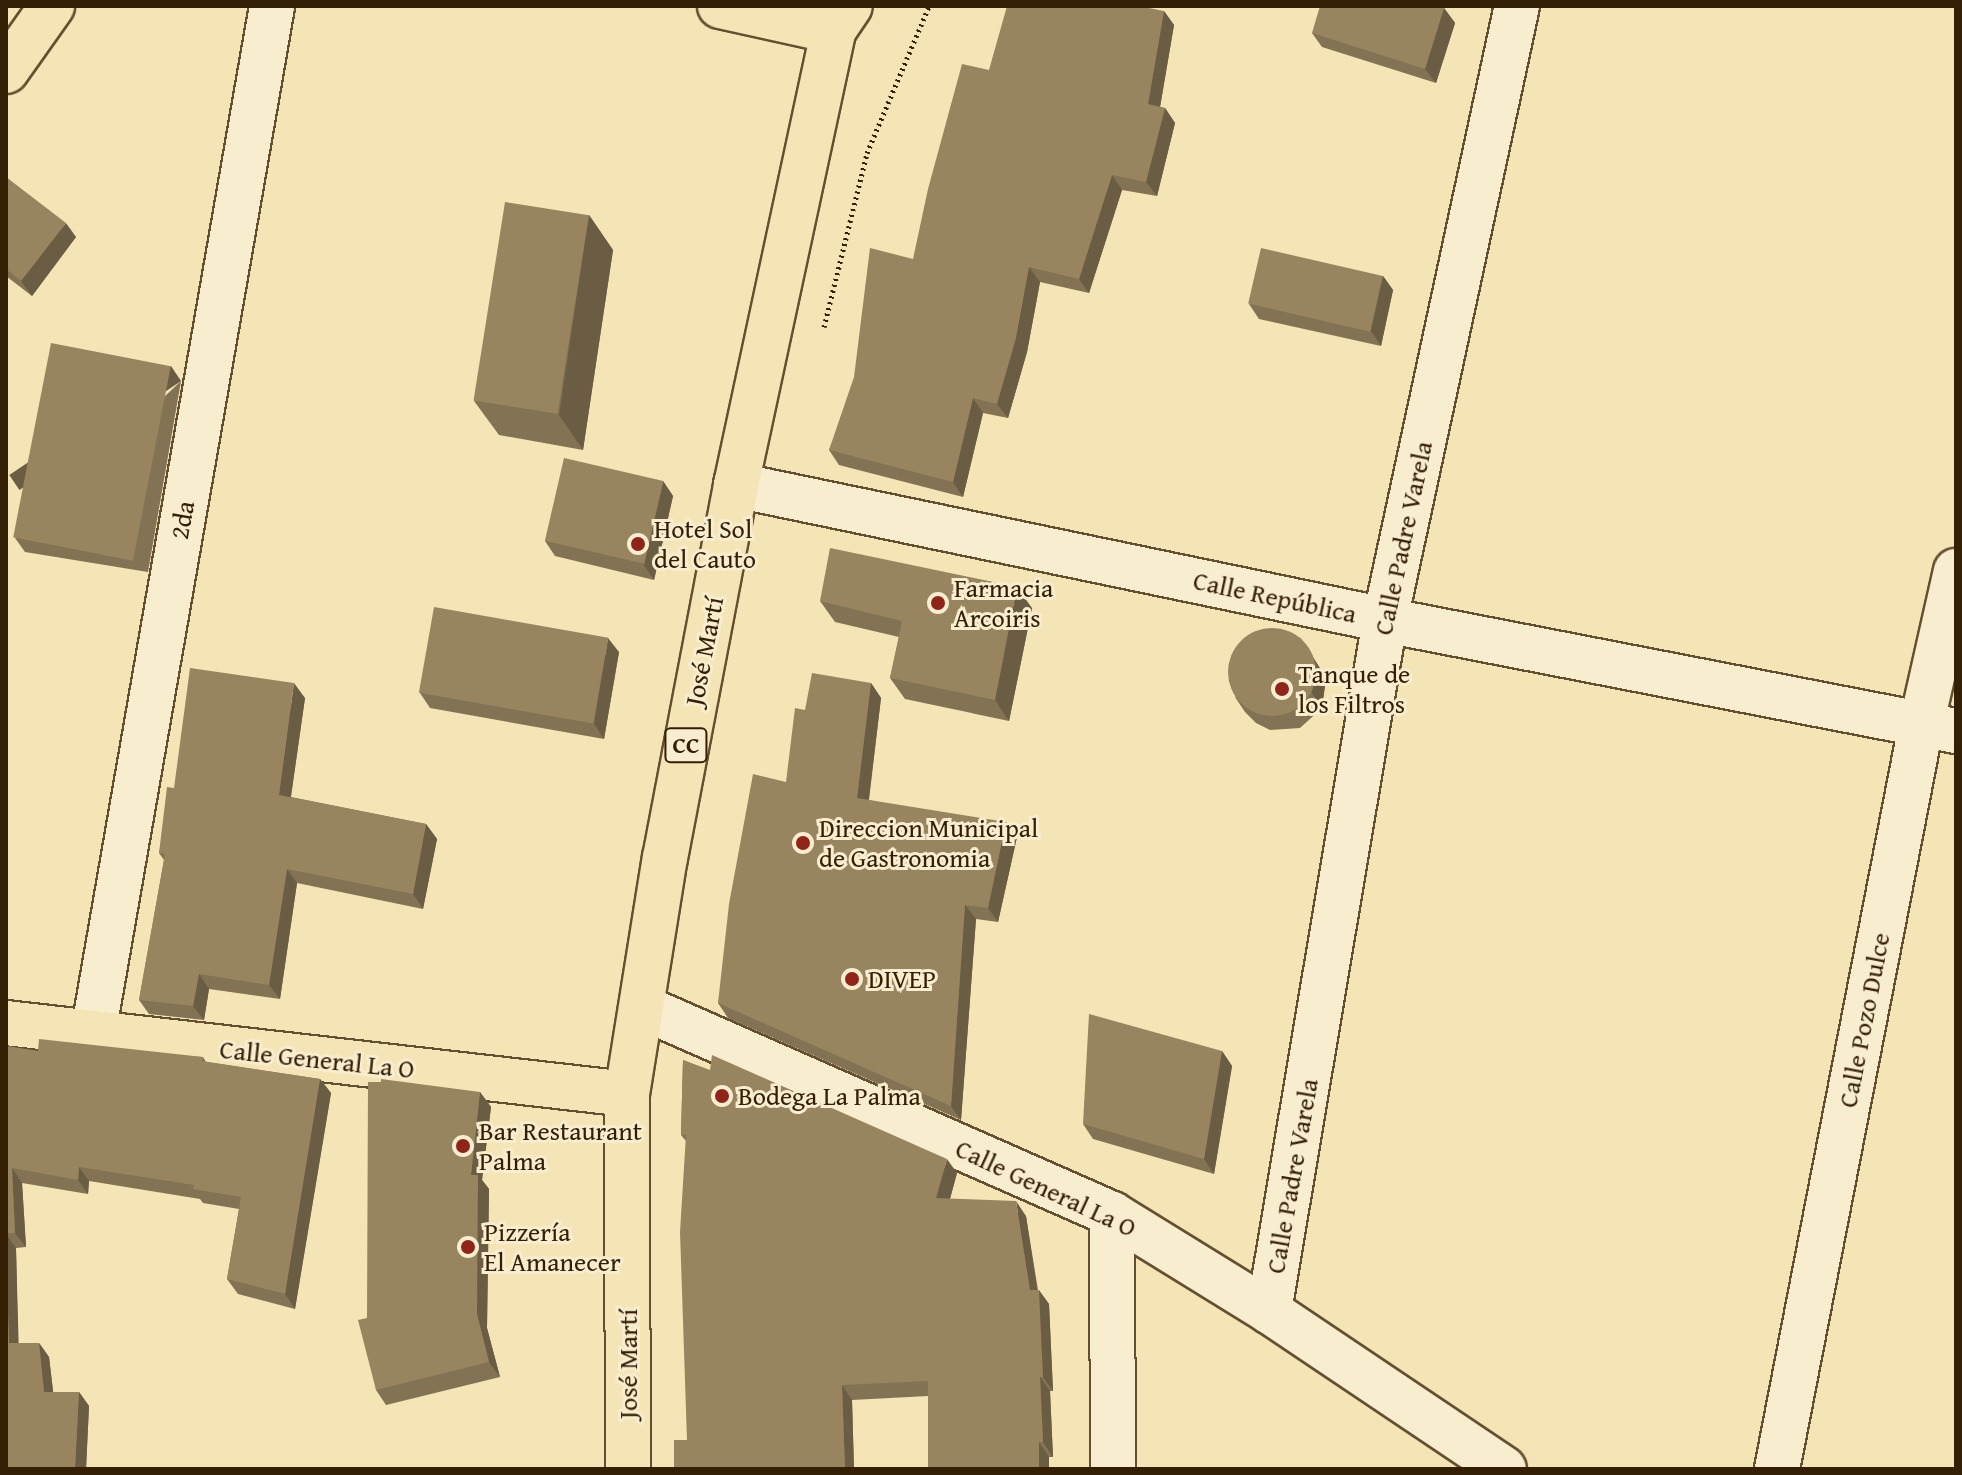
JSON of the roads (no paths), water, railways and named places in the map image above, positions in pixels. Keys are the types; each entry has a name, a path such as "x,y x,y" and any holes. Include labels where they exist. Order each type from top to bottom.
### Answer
{"main road":[{"path":"6,71 52,6"},
{"path":"720,6 842,18"},
{"name":"José Martí","path":"628,1469 627,1094 665,858 736,485 842,18"},
{"name":"Calle General La O","path":"6,1023 627,1094"}],"street":[{"name":"2da","path":"93,1034 272,6"},
{"name":"Calle Padre Varela","path":"1269,1311 1385,620 1517,6"},
{"name":"Calle República","path":"736,485 1385,620 1938,729"},
{"name":"Calle Pozo Dulce","path":"1777,1469 1938,729 1956,571"},
{"name":"Calle General La O","path":"642,1007 1112,1214 1269,1311 1504,1469"},
{"path":"1112,1214 1113,1469"}],"place":[{"name":"Hotel Sol del Cauto","path":"638,544"},
{"name":"Farmacia Arcoiris","path":"938,603"},
{"name":"Tanque de los Filtros","path":"1282,689"},
{"name":"Direccion Municipal de Gastronomia","path":"803,843"},
{"name":"DIVEP","path":"852,979"},
{"name":"Bodega La Palma","path":"722,1096"},
{"name":"Bar Restaurant Palma","path":"463,1146"},
{"name":"Pizzería El Amanecer","path":"468,1247"}]}
